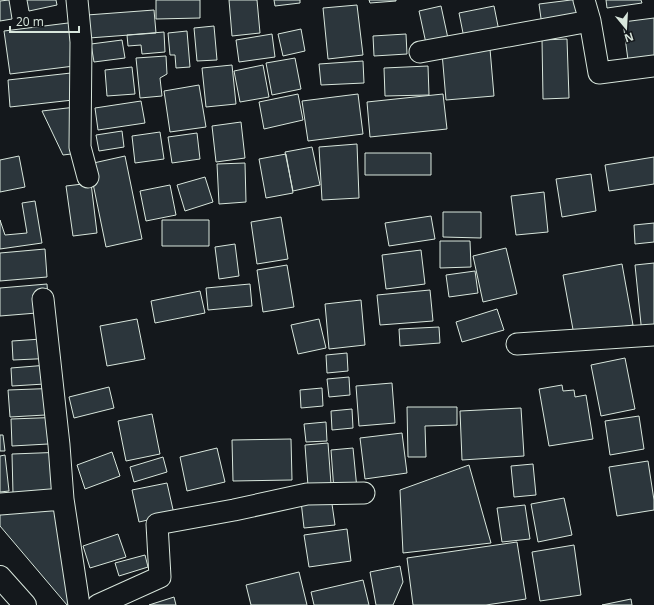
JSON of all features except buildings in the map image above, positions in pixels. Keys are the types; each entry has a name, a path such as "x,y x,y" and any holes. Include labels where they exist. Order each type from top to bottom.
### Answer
{"main road":[{"path":"0,577 25,605"}],"street":[{"path":"77,0 81,42 80,147 88,177"},
{"path":"584,0 590,21 599,73 654,66"},
{"path":"420,52 590,21"},
{"path":"44,299 64,499 80,605"},
{"path":"517,344 654,335"},
{"path":"98,605 160,577 158,524 234,510 307,494 364,493"},
{"path":"0,504 64,499"}]}
